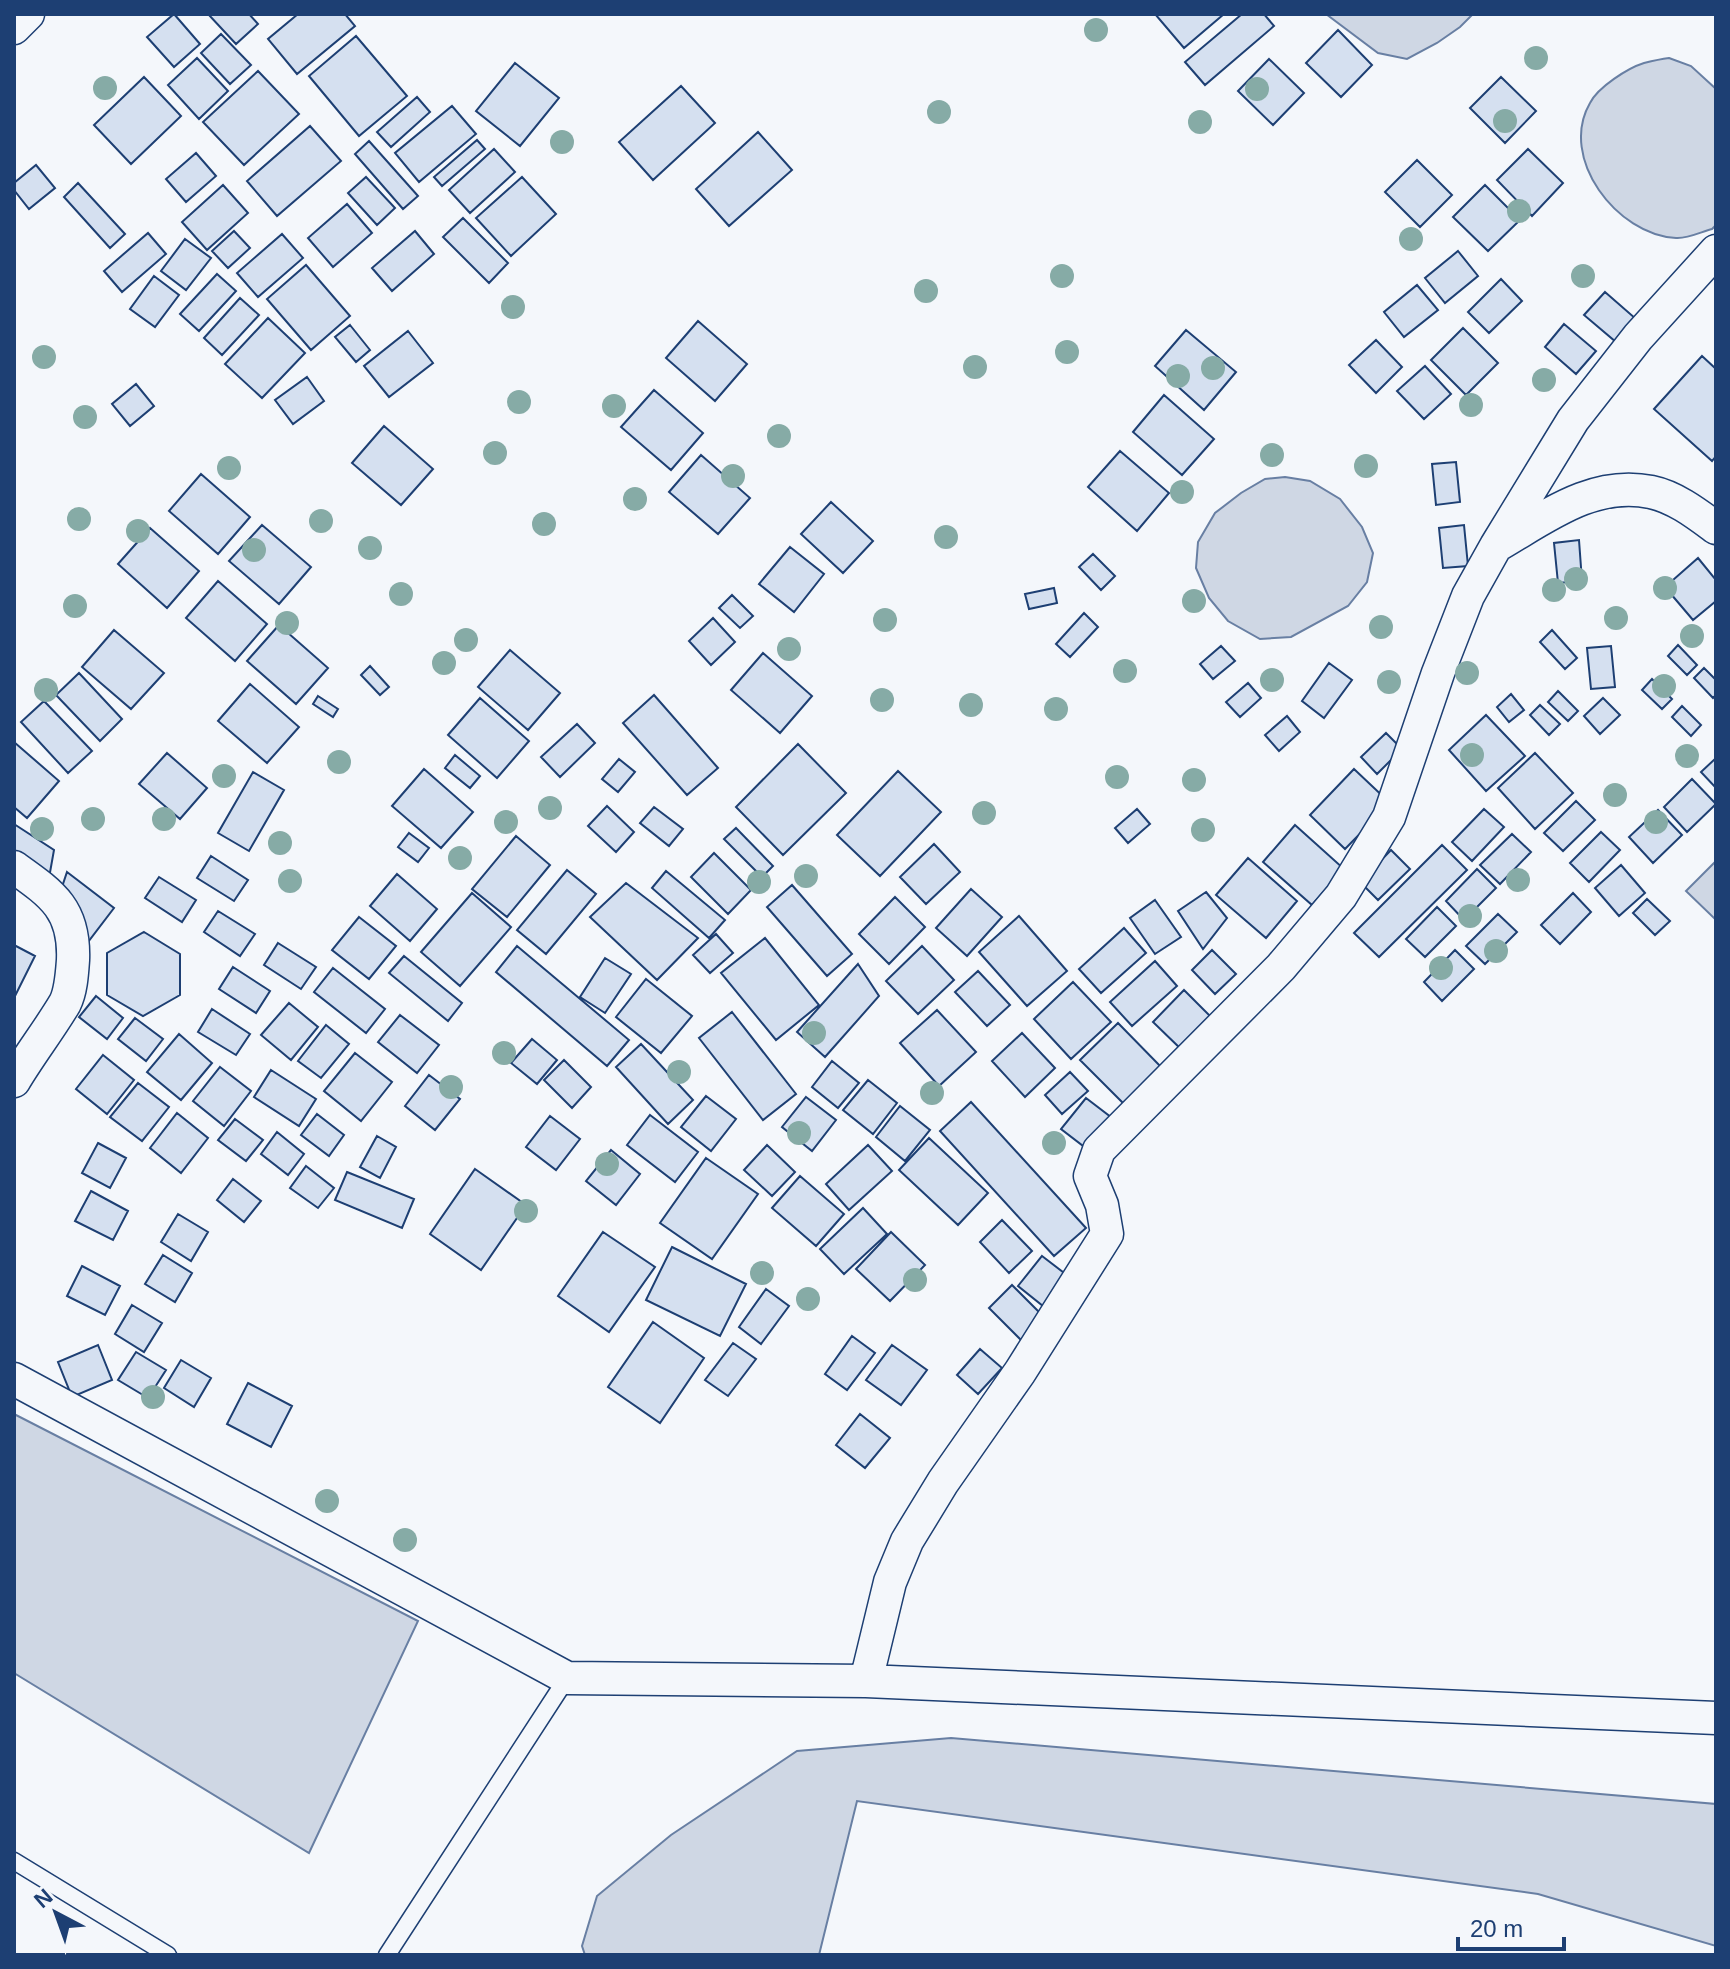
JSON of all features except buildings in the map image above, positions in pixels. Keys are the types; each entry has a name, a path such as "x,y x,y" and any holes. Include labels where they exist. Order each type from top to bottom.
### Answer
{"street":[{"path":"14,28 28,14"},
{"path":"866,1681 890,1582 907,1541 943,1482 1020,1372 1107,1234 1102,1205 1090,1176 1099,1150 1281,967 1341,896 1389,817 1468,596 1496,546 1573,420 1638,337 1716,251"},
{"path":"1496,546 1587,495 1617,489 1653,492 1687,508 1716,528"},
{"path":"14,867 46,890 66,913 74,940 67,1000 14,1081"},
{"path":"14,1379 567,1678 866,1681 1716,1718"}],"lane":[{"path":"387,1955 567,1678"},
{"path":"14,1861 168,1955"}],"shaded area":[{"path":"1326,14 1473,14 1437,43 1407,59 1378,53"},
{"path":"1669,58 1691,66 1716,89 1716,225 1712,229 1680,238 1654,234 1614,208 1599,190 1588,169 1582,147 1582,124 1594,97 1614,79 1637,65"},
{"path":"1285,477 1310,481 1340,499 1362,527 1373,553 1367,582 1348,606 1291,637 1260,639 1228,621 1209,598 1196,568 1198,542 1215,513 1241,493 1265,479"},
{"path":"1716,861 1716,920 1686,891"},
{"path":"14,1414 418,1621 309,1853 14,1673"},
{"path":"951,1738 1716,1804 1716,1946 1538,1894 857,1801 819,1955 585,1955 582,1946 597,1896 671,1835 797,1751"}]}
